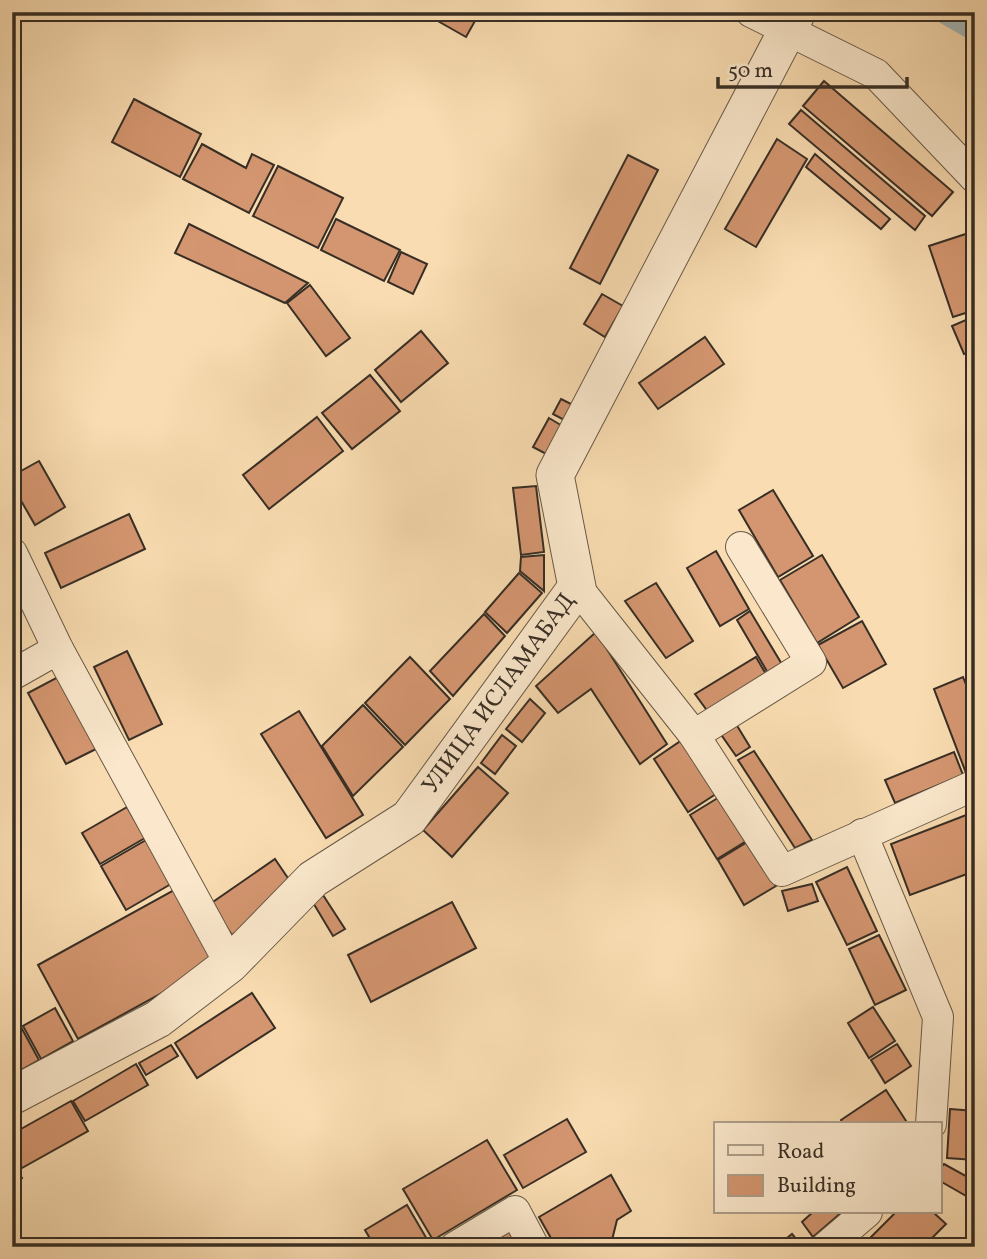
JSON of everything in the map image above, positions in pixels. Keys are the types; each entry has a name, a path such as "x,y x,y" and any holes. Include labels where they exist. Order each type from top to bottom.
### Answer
{"street":[{"path":"751,12 792,21 876,74 975,178"},
{"name":"УЛИЦА ИСЛАМАБАД","path":"12,1096 158,1019 230,964 313,879 409,818 578,587 555,475 792,21"},
{"path":"694,736 811,662 741,547"},
{"path":"12,553 58,649 230,964"},
{"path":"578,587 694,736 782,871 975,785"},
{"path":"12,675 58,649"},
{"path":"862,834 938,1017 931,1122"},
{"path":"455,1247 515,1211 534,1247"},
{"path":"825,1247 865,1214"}],"building":[{"path":"422,12 480,12 466,37"},
{"path":"824,81 953,192 932,216 803,106"},
{"path":"134,99 201,134 180,177 112,142"},
{"path":"801,110 925,216 915,230 789,124"},
{"path":"777,139 807,159 756,247 725,229"},
{"path":"202,144 246,168 252,154 274,165 249,213 183,179"},
{"path":"815,154 890,219 881,229 806,167"},
{"path":"628,155 658,170 600,284 570,268"},
{"path":"278,166 343,198 318,248 253,216"},
{"path":"336,219 400,250 384,281 321,250"},
{"path":"189,224 308,283 285,303 175,253"},
{"path":"975,231 975,310 953,317 929,246"},
{"path":"401,252 427,264 413,294 388,282"},
{"path":"310,285 350,338 326,356 287,303"},
{"path":"602,294 623,306 605,337 584,324"},
{"path":"975,316 975,350 964,354 952,326"},
{"path":"421,331 448,363 401,402 375,370"},
{"path":"705,337 724,364 658,409 639,383"},
{"path":"370,375 400,411 352,449 322,413"},
{"path":"561,399 575,406 566,421 553,414"},
{"path":"317,417 343,451 269,509 243,475"},
{"path":"549,418 564,427 548,455 533,447"},
{"path":"39,461 65,507 35,525 12,485 12,476"},
{"path":"536,486 544,552 521,555 513,488"},
{"path":"773,490 813,556 778,577 739,510"},
{"path":"129,514 145,549 61,588 45,553"},
{"path":"716,551 749,609 720,626 687,568"},
{"path":"544,555 544,591 520,571 521,557"},
{"path":"822,555 859,617 817,643 780,580"},
{"path":"519,573 542,593 507,633 485,612"},
{"path":"656,583 693,641 666,658 625,601"},
{"path":"750,611 786,671 772,680 737,620"},
{"path":"484,614 505,636 453,696 430,671"},
{"path":"862,621 886,664 843,688 818,645"},
{"path":"596,632 667,744 640,764 591,689 558,713 536,686"},
{"path":"127,651 162,724 129,740 94,667"},
{"path":"410,657 450,699 405,745 365,703"},
{"path":"756,657 770,681 711,716 695,694"},
{"path":"58,677 96,749 66,764 28,693"},
{"path":"963,677 975,707 975,770 966,773 934,689"},
{"path":"530,699 545,713 522,742 506,729"},
{"path":"363,705 403,747 353,796 322,746"},
{"path":"299,711 363,815 326,838 261,734"},
{"path":"736,724 750,747 736,756 720,733"},
{"path":"502,735 516,746 495,774 481,763"},
{"path":"685,738 719,792 688,812 654,759"},
{"path":"754,751 812,840 795,848 738,760"},
{"path":"954,752 963,775 895,803 885,780"},
{"path":"478,767 508,793 452,857 423,830"},
{"path":"721,796 748,840 717,859 690,815"},
{"path":"127,807 145,838 100,864 82,833"},
{"path":"974,812 975,871 910,895 891,844"},
{"path":"146,840 171,884 126,910 101,866"},
{"path":"749,841 776,886 744,905 718,860"},
{"path":"275,859 296,890 232,935 210,904"},
{"path":"847,867 877,931 847,945 816,882"},
{"path":"812,884 818,901 788,911 782,891"},
{"path":"174,890 215,964 78,1039 38,965"},
{"path":"323,895 345,929 333,936 312,901"},
{"path":"452,902 476,948 371,1002 348,955"},
{"path":"879,935 906,990 875,1005 849,949"},
{"path":"252,993 275,1028 197,1078 175,1043"},
{"path":"873,1007 895,1041 869,1058 848,1023"},
{"path":"55,1008 73,1041 41,1059 23,1026"},
{"path":"21,1027 39,1060 12,1075 12,1032"},
{"path":"897,1044 911,1066 885,1083 871,1060"},
{"path":"171,1045 178,1056 146,1075 139,1063"},
{"path":"136,1064 148,1085 85,1121 73,1101"},
{"path":"886,1090 907,1122 842,1122 841,1120"},
{"path":"71,1101 88,1131 22,1168 12,1151 12,1134"},
{"path":"950,1109 975,1111 975,1160 947,1158"},
{"path":"567,1119 586,1152 523,1188 504,1155"},
{"path":"487,1140 517,1190 433,1240 403,1189"},
{"path":"12,1160 22,1178 12,1183"},
{"path":"944,1164 975,1181 975,1201 942,1182"},
{"path":"611,1175 631,1211 617,1220 611,1244 606,1247 556,1247 539,1217"},
{"path":"407,1205 428,1241 419,1247 375,1247 365,1230"},
{"path":"811,1214 840,1214 813,1237 802,1222"},
{"path":"894,1214 935,1214 946,1224 923,1247 861,1247"},
{"path":"510,1226 521,1247 475,1247"},
{"path":"792,1234 803,1247 776,1247"}],"waterway":[{"path":"947,12 975,28"}]}
